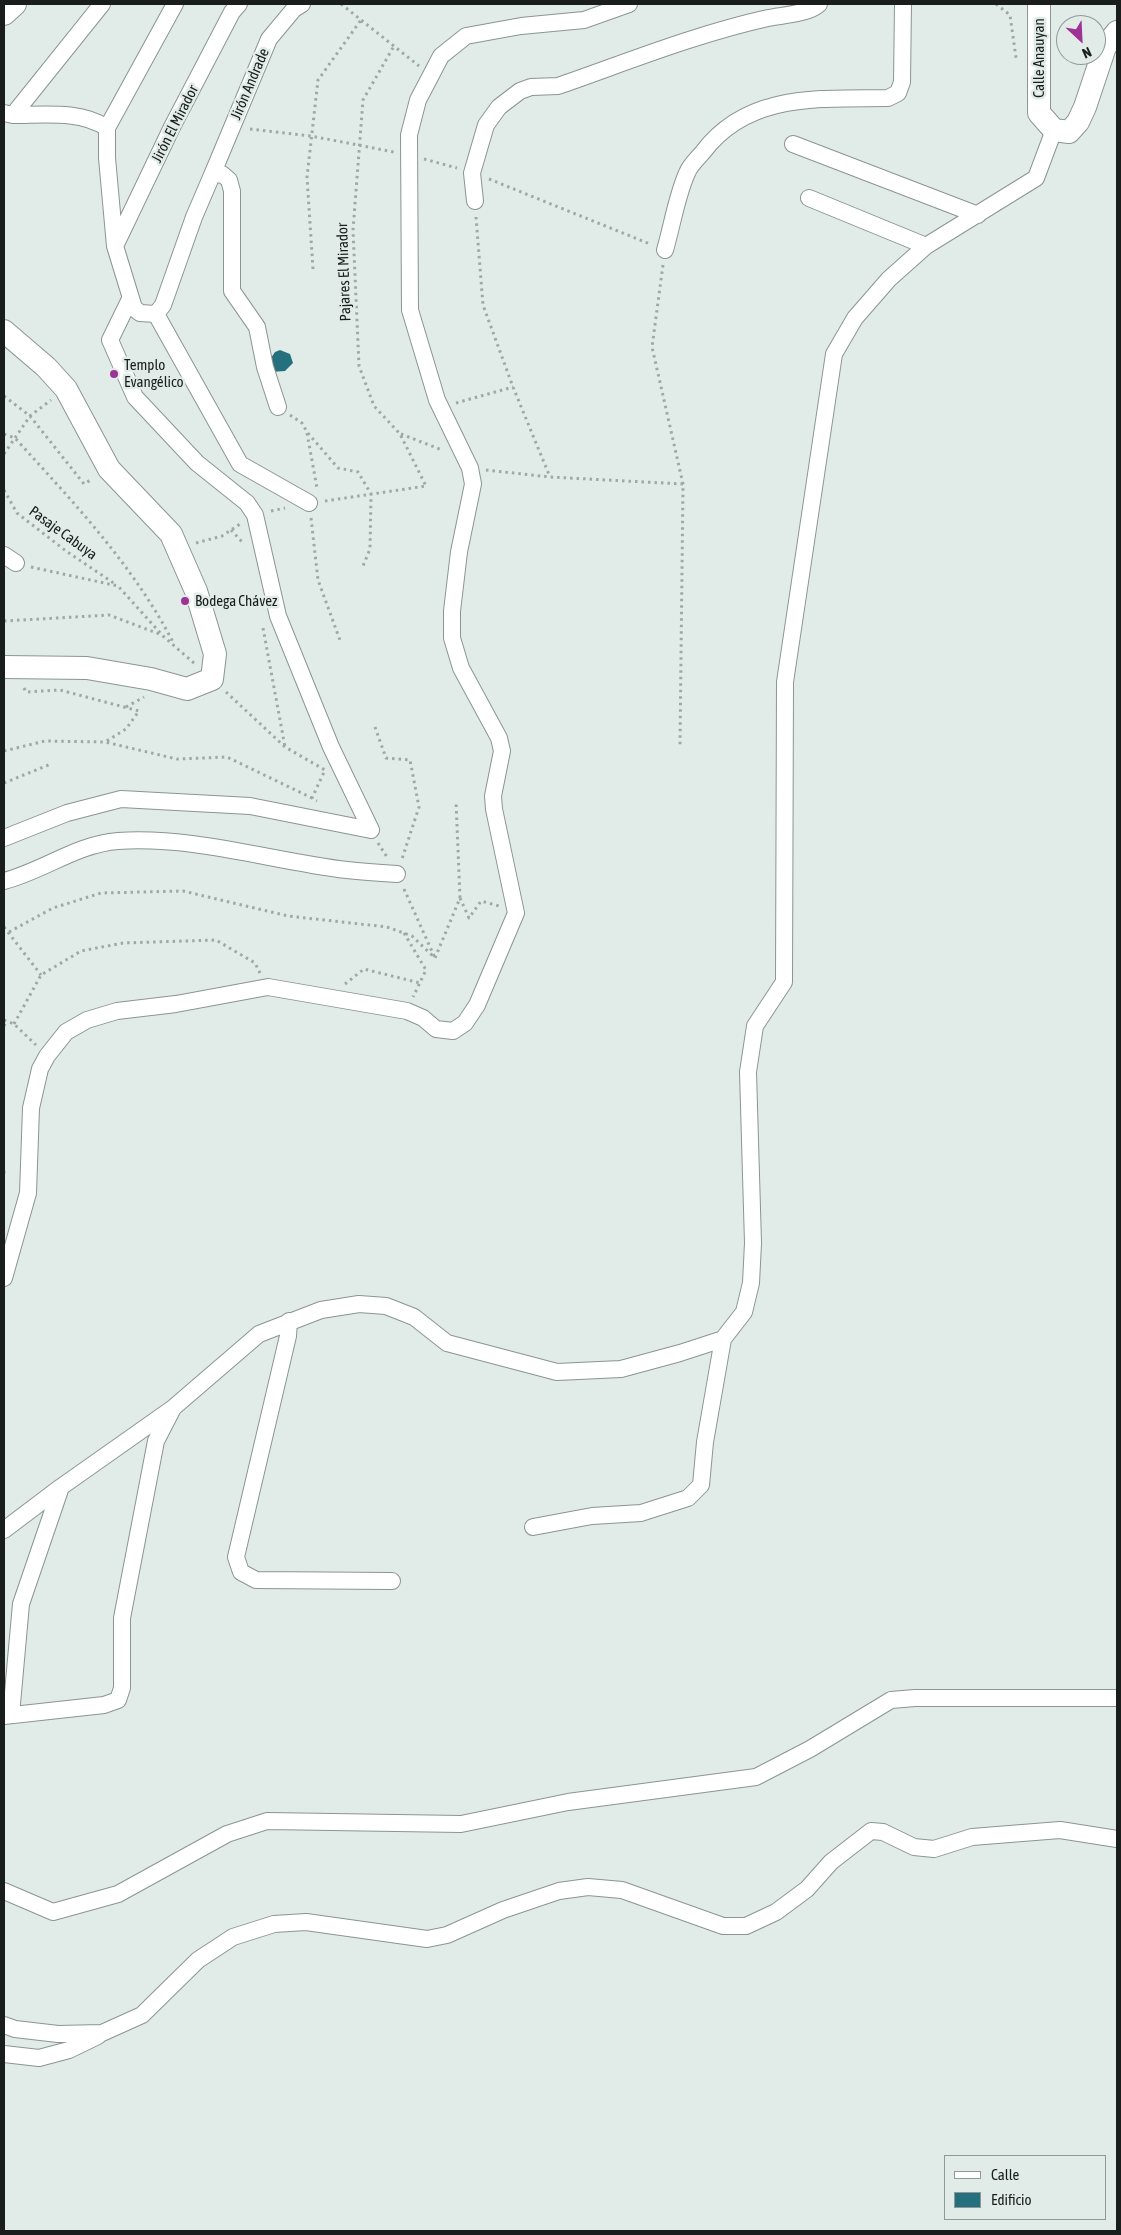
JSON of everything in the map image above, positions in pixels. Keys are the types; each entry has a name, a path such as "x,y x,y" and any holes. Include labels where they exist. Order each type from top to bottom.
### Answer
{"street":[{"path":"4,14 15,4"},
{"path":"8,114 102,4"},
{"path":"175,4 107,128 107,158 115,246 134,308 140,313 156,314 240,464 314,498"},
{"name":"Jirón El Mirador","path":"115,246 177,118 232,12 239,4"},
{"name":"Jirón Andrade","path":"156,314 163,305 194,217 269,39 294,9 302,4"},
{"path":"4,1278 28,1193 31,1108 40,1070 47,1056 66,1032 87,1020 117,1011 176,1004 268,986 407,1011 423,1018 436,1029 454,1031 465,1023 477,1005 516,910 494,809 493,796 502,751 499,738 462,668 452,638 452,611 459,552 473,484 470,468 441,408 410,310 409,135 418,100 441,56 466,36 521,26 584,20 628,4"},
{"path":"474,201 472,173 486,125 499,107 520,91 531,87 558,86 725,28 815,8 819,4"},
{"path":"665,250 687,172 708,144 733,121 763,109 795,101 888,98 898,93 902,82 903,4"},
{"name":"Calle Anauyan","path":"1039,4 1039,113 1054,130"},
{"path":"533,1527 592,1516 641,1513 688,1498 701,1485 705,1442 723,1339 744,1312 751,1284 752,1243 748,1072 755,1026 784,982 785,682 834,354 861,312 889,279 926,246 1036,178 1054,130 1069,132 1078,122 1105,47 1117,32"},
{"path":"8,114 81,117 95,120 107,128"},
{"path":"793,144 978,215"},
{"path":"212,175 222,174 229,180 232,191 232,291 257,327 265,367 278,407"},
{"path":"809,198 926,246"},
{"path":"130,299 110,340 135,397 197,463 247,503 255,515 278,616 332,747 371,830"},
{"path":"4,331 46,367 66,389 109,469 156,516 171,534 179,548 196,591 215,654 212,679 187,689 151,678 87,668 4,667"},
{"path":"4,838 67,812 121,800 250,806 371,830"},
{"path":"4,881 22,877 82,849 117,841 188,843 347,870 397,874"},
{"path":"4,1530 61,1486 173,1408 259,1334 321,1310 360,1304 386,1306 414,1317 447,1343 557,1372 621,1369 723,1339"},
{"path":"289,1322 288,1336 236,1557 241,1572 256,1580 392,1581"},
{"path":"61,1486 21,1604 7,1716 104,1705 118,1700 122,1688 122,1618 156,1441 173,1408"},
{"path":"4,1891 53,1912 118,1894 227,1834 267,1821 461,1824 568,1802 756,1777 810,1749 871,1710 891,1700 915,1698 1117,1698"},
{"path":"4,2054 39,2058 69,2050 142,2015 198,1960 233,1937 274,1924 306,1922 427,1939 447,1935 503,1910 550,1894 588,1887 622,1890 723,1926 746,1926 776,1912 807,1890 831,1862 871,1831 883,1832 914,1847 934,1849 972,1837 1060,1830 1117,1839"},
{"path":"8,2029 58,2034 102,2034"}],"path":[{"path":"341,4 431,76"},
{"path":"996,4 1010,15 1016,58 1038,71"},
{"path":"313,268 307,177 318,80 361,20"},
{"name":"Pajares El Mirador","path":"371,494 426,486 400,434 374,406 359,366 353,230 358,144 363,100 394,46"},
{"path":"232,127 311,136 409,155 472,173 665,250 652,347 683,484 680,745"},
{"path":"474,201 484,305 513,387 550,477"},
{"path":"441,408 513,387"},
{"path":"4,454 30,416 66,389"},
{"path":"4,396 30,416 84,484 109,469"},
{"path":"278,407 302,423 307,432 338,468 358,472 371,494 370,549 363,566"},
{"path":"307,432 314,498 318,580 341,643"},
{"path":"4,434 16,438 93,523 157,611 175,647"},
{"path":"400,434 443,450"},
{"path":"470,468 550,477 683,484"},
{"name":"Pasaje Cabuya","path":"4,490 17,513 66,551 118,586 163,636 285,747 325,770 312,798"},
{"path":"336,499 371,494"},
{"path":"231,530 249,551"},
{"path":"10,559 118,586"},
{"path":"4,621 109,615 163,636"},
{"path":"262,620 285,747"},
{"path":"22,683 26,692 60,690 139,711 126,729 105,742"},
{"path":"375,727 386,758 410,760 419,807 397,874"},
{"path":"4,751 45,741 105,742 177,759 227,756 320,803"},
{"path":"4,783 51,764"},
{"path":"456,801 460,898 469,918 481,901 516,910"},
{"path":"371,830 397,874 435,958"},
{"path":"9,932 53,908 101,893 183,891 288,916 387,927 412,936 435,958"},
{"path":"435,958 460,898"},
{"path":"4,927 40,975"},
{"path":"404,933 426,970 407,1011"},
{"path":"14,1024 40,975 81,951 123,943 216,940 255,963 268,986"},
{"path":"328,997 364,969 420,983"},
{"path":"4,1026 5,1020 14,1024 47,1056"}],"building":[{"path":"280,350 290,354 293,363 285,371 271,372 271,358 275,352"}],"place":[{"name":"Templo Evangélico","path":"114,374"},
{"name":"Bodega Chávez","path":"185,601"}]}
